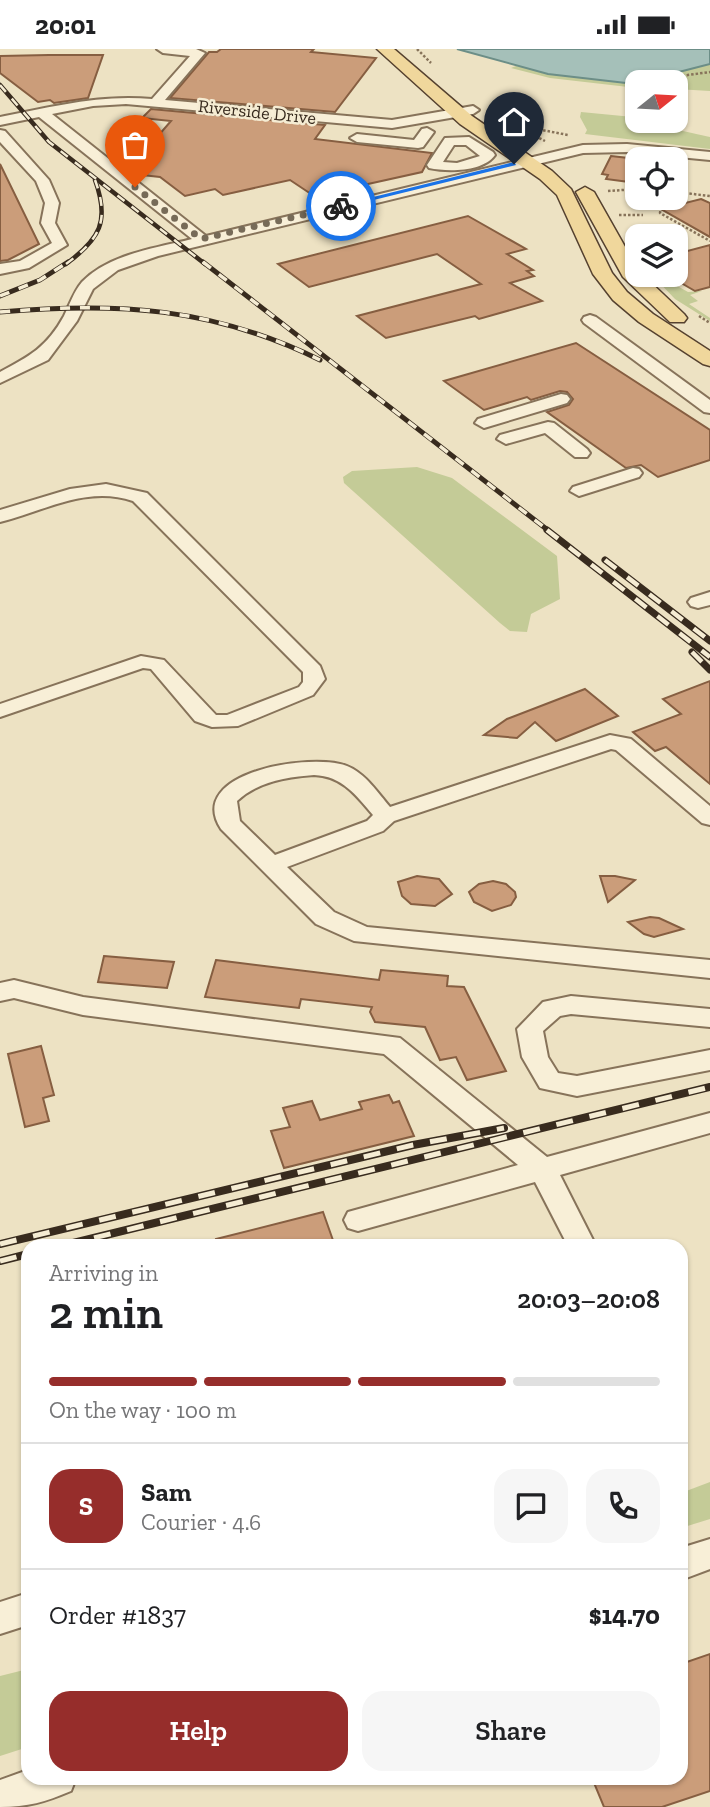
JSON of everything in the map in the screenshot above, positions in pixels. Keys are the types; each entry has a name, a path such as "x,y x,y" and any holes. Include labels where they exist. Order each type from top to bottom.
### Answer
{"main road":[{"path":"385,49 565,193 603,274 620,296 646,319 708,352"},
{"path":"403,49 465,112 550,151 585,193 630,273 708,352"}],"street":[{"path":"156,102 199,53 163,49"},
{"name":"Riverside Drive","path":"0,121 93,102 156,102 353,121 410,123 465,112"},
{"path":"7,104 22,117"},
{"path":"42,113 201,239"},
{"path":"353,121 342,136 418,143 426,132"},
{"path":"410,123 426,132 453,133 460,136 464,169"},
{"path":"0,134 43,180 52,203 48,223 60,245 24,265 0,269"},
{"path":"462,141 472,142 488,155 464,169 439,167 434,163 446,143 462,141"},
{"path":"0,378 43,357 69,321 87,286 113,267 201,239 464,169 527,161 550,151 603,147 710,156"},
{"path":"590,320 710,408"},
{"path":"484,423 561,399"},
{"path":"506,439 548,427 581,453"},
{"path":"579,491 634,473"},
{"path":"0,516 94,490 118,489 139,497 315,675 313,684 306,691 220,722 203,716 157,664 150,661 0,711"},
{"path":"271,865 374,826 386,816 610,742 623,744 710,818"},
{"path":"386,816 351,778 337,770 314,766 291,769 238,788 227,798 225,809 229,824 325,918 363,935 710,969"},
{"path":"0,992 14,989 83,1006 391,1045 542,1170 578,1239"},
{"path":"710,1017 571,1005 552,1008 530,1029 535,1057 549,1081 577,1086 710,1059"},
{"path":"358,1220 710,1123"},
{"path":"688,1562 710,1554"},
{"path":"0,1618 21,1611"},
{"path":"0,1797 37,1785"}],"path":[{"path":"688,75 709,73"},
{"path":"496,115 550,151"},
{"path":"517,125 578,137"},
{"path":"608,191 625,190"},
{"path":"688,194 709,196"},
{"path":"661,210 661,213 710,241"},
{"path":"618,216 643,215"}],"green space":[{"path":"710,58 710,91 688,90 688,70 661,70"},
{"path":"516,66 625,79 625,87 550,78 511,68"},
{"path":"581,112 625,116 625,133 688,132 710,137 710,149 585,134 587,130 580,117"},
{"path":"664,287 679,287 688,292 702,291 690,295 698,301 689,304 710,318 710,321 675,299"},
{"path":"417,467 452,478 557,556 560,599 531,614 527,632 510,631 500,623 344,483 343,477 352,471"},
{"path":"710,1482 710,1519 688,1526 688,1490"},
{"path":"21,1671 21,1749 0,1756 0,1676"}],"water":[{"path":"457,49 710,49 710,64 687,70 625,70 625,83 548,74"}],"building":[{"path":"221,49 314,49 311,52 376,58 335,112 170,98 209,52"},
{"path":"103,55 88,98 54,103 50,100 38,102 0,73 0,56"},
{"path":"151,109 325,125 315,139 432,153 422,172 314,196 290,180 223,195 215,189 185,196 160,177 128,171 154,144 151,144 171,121 142,118"},
{"path":"611,156 625,158 625,181 606,179 608,175 602,174"},
{"path":"0,164 39,244 8,260 0,261"},
{"path":"701,199 710,203 710,237 663,210 688,210 688,202"},
{"path":"468,216 526,249 507,254 533,270 527,271 534,276 510,283 542,301 479,319 475,316 386,338 357,316 481,284 437,254 309,287 278,264"},
{"path":"710,245 710,287 695,291 688,287 688,251"},
{"path":"576,343 710,430 710,460 658,477 641,465 626,468 547,412 569,405 573,399 567,392 560,391 531,400 527,397 484,410 444,381"},
{"path":"710,681 710,784 666,747 655,751 633,732 681,714 663,699"},
{"path":"585,689 618,716 556,741 535,722 517,738 484,735 507,719"},
{"path":"417,876 439,879 452,894 435,906 411,904 402,896 398,882"},
{"path":"600,876 615,876 635,880 608,902"},
{"path":"493,881 506,884 515,892 516,897 511,905 492,911 474,902 469,892 479,884"},
{"path":"650,917 659,918 683,929 654,937 644,934 628,922"},
{"path":"104,956 174,962 167,988 98,982"},
{"path":"216,960 379,980 381,970 448,976 447,986 464,987 506,1071 467,1080 456,1057 440,1060 425,1027 375,1022 370,1012 372,1007 301,999 299,1008 205,997"},
{"path":"41,1046 54,1095 43,1098 49,1121 25,1127 8,1054"},
{"path":"389,1095 393,1103 399,1101 414,1136 284,1168 271,1131 290,1127 283,1108 312,1101 320,1120 362,1109 359,1102"},
{"path":"323,1212 333,1239 216,1239"},
{"path":"710,1654 710,1791 662,1807 604,1807 595,1785 688,1785 688,1662"}],"railway":[{"path":"0,85 49,142 205,264"},
{"path":"66,264 87,246 99,228 102,207 95,180"},
{"path":"0,296 40,280 68,262"},
{"path":"203,262 549,531"},
{"path":"0,312 85,308 164,312 241,329 280,342 320,360"},
{"path":"547,530 710,657"},
{"path":"605,560 710,641"},
{"path":"692,652 710,670"},
{"path":"90,1239 710,1087"},
{"path":"0,1244 413,1145 504,1128"},
{"path":"0,1261 21,1256"}],"way so far":[{"path":"135,187 201,239 341,206"}],"route":[{"path":"341,206 514,164"}]}
